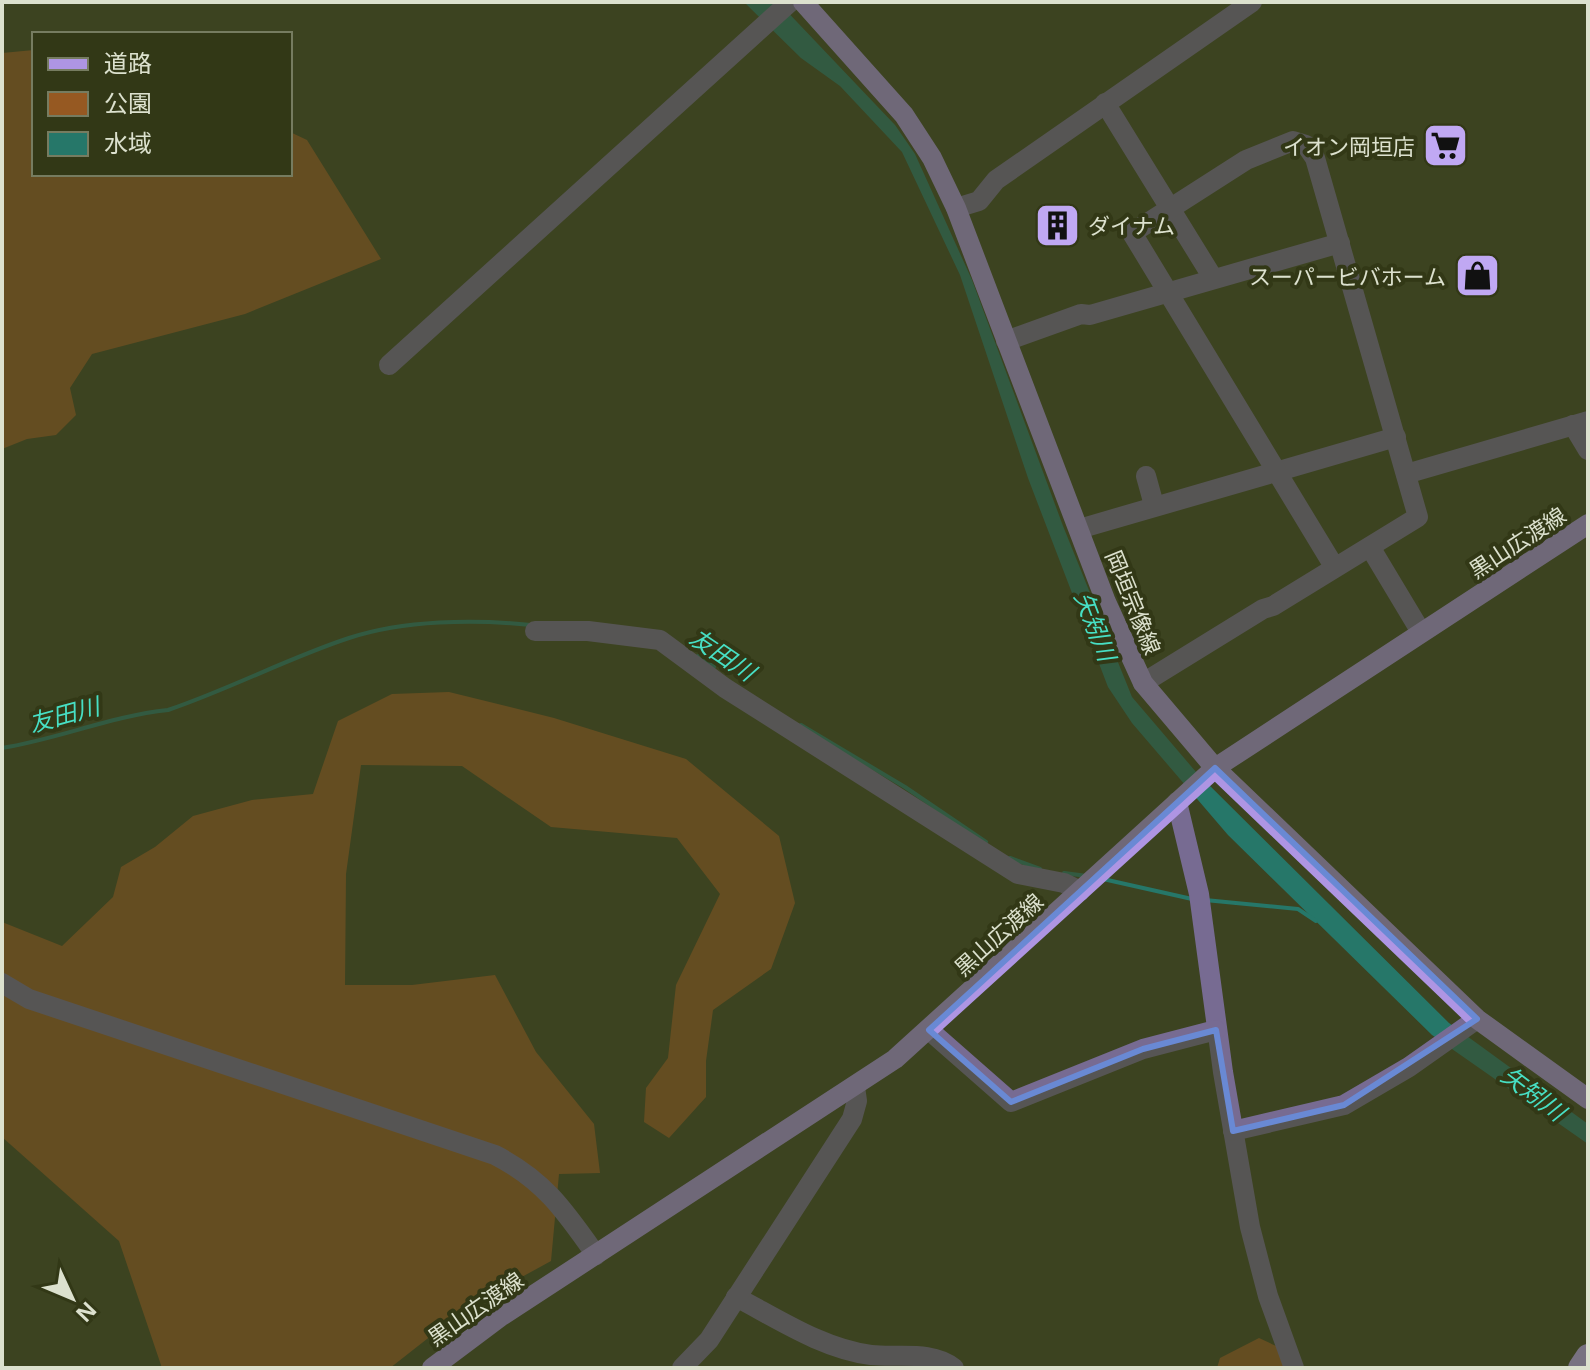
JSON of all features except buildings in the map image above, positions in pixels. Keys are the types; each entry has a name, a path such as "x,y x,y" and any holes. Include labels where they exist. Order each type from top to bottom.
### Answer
{"highway":[{"path":"1580,1368 1588,1356"}],"main road":[{"name":"岡垣宗像線","path":"803,2 904,115 932,158 956,208 1079,529 1143,683 1215,768 1477,1019 1588,1099"},
{"name":"黒山広渡線","path":"432,1368 474,1335 855,1087 929,1030 1215,768 1588,524"}],"street":[{"path":"389,365 790,2"},
{"path":"956,208 979,201 996,180 1252,2"},
{"path":"1105,103 1213,278"},
{"path":"1143,683 1335,568 1370,547 1418,517 1312,151 1293,141 1246,160 1168,207 1132,233 1335,568"},
{"path":"1006,341 1081,314 1090,315 1340,243"},
{"path":"1406,474 1581,423 1588,450"},
{"path":"1079,529 1396,437"},
{"path":"1146,476 1154,505"},
{"path":"1370,547 1421,632"},
{"path":"535,631 588,631 660,640 725,688 1018,874 1064,883 1080,891"},
{"path":"1177,802 1199,894 1216,1030 1258,1265 1298,1367"},
{"path":"2,983 29,999 495,1155 527,1171 564,1210 596,1255"},
{"path":"1233,1131 1344,1105 1409,1067 1477,1019"},
{"path":"929,1030 1011,1102 1143,1049 1216,1030"},
{"path":"682,1368 709,1340 852,1119 857,1101 855,1087"},
{"path":"736,1297 830,1346 869,1355 941,1358 954,1368"}],"highlighted area":[{"path":"1215,768 1477,1019 1344,1105 1233,1131 1216,1030 1143,1049 1011,1102 929,1030"}],"green space":[{"path":"32,50 32,176 292,176 292,133 307,140 381,259 245,314 92,354 70,388 76,415 56,435 27,439 2,449 2,53"},
{"path":"449,692 554,718 686,759 779,836 795,903 771,969 713,1010 706,1061 706,1097 669,1138 644,1122 646,1088 668,1058 676,985 720,894 677,838 551,827 462,766 361,765 346,874 345,985 412,985 495,975 536,1052 594,1124 600,1173 559,1174 551,1261 469,1306 390,1368 162,1368 119,1241 2,1137 2,922 62,946 113,897 121,867 155,847 193,816 252,800 313,794 338,721 392,694"},
{"path":"1259,1338 1276,1346 1286,1368 1217,1368 1220,1358"}],"water":[{"name":"矢矧川","path":"744,2 778,2 895,125 915,154 972,280 1063,526 1132,697 1196,772 1449,1023 1588,1124 1588,1144 1432,1035 1228,835 1132,723 1108,687 1028,478 960,275 902,152 840,86 801,58"}],"waterway":[{"name":"友田川","path":"2,748 126,717 168,710 326,646 370,632 439,622 531,625"},
{"name":"友田川","path":"698,656 714,667"},
{"name":"友田川","path":"801,725 905,787 986,842"},
{"name":"友田川","path":"1010,858 1040,869"},
{"name":"友田川","path":"1064,873 1087,876"},
{"name":"友田川","path":"1103,879 1192,899"},
{"name":"友田川","path":"1205,900 1298,909 1316,921"}],"place":[{"name":"イオン岡垣店","path":"1446,146"},
{"name":"ダイナム","path":"1057,225"},
{"name":"スーパービバホーム","path":"1477,276"}]}
